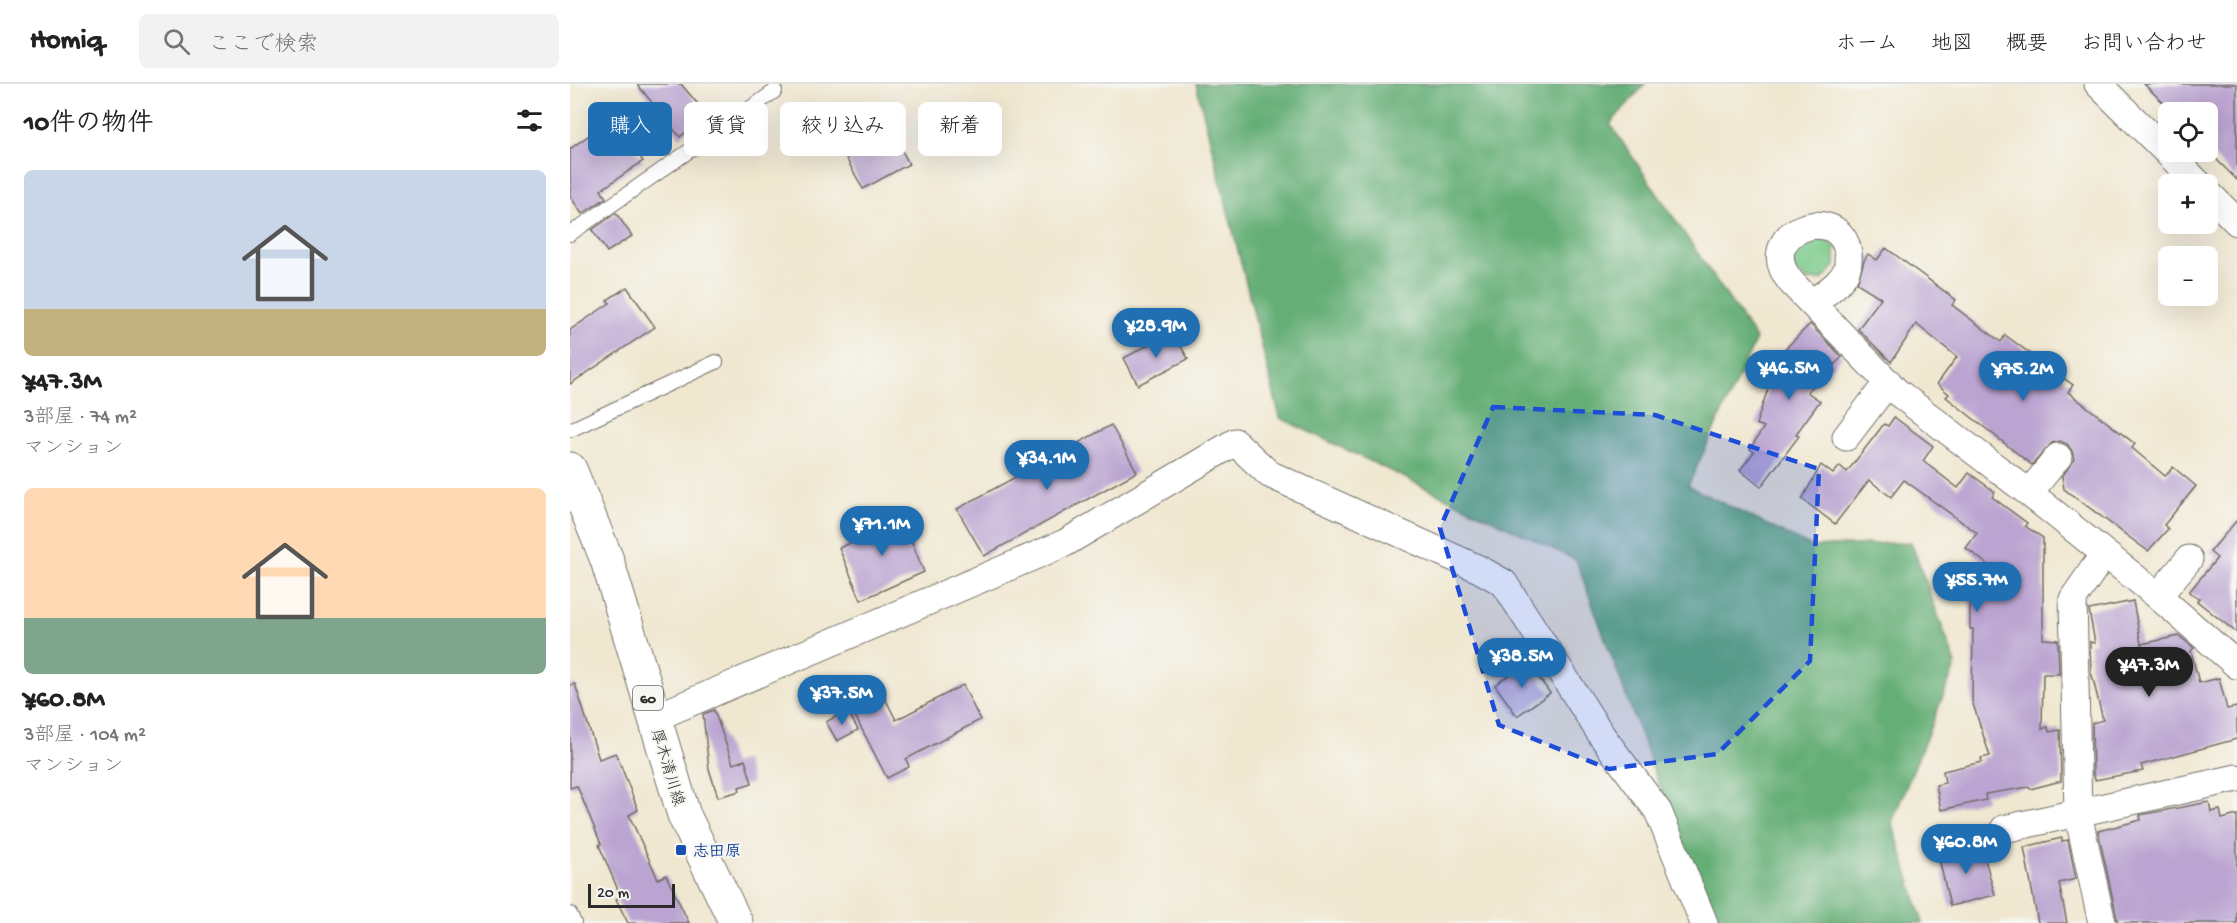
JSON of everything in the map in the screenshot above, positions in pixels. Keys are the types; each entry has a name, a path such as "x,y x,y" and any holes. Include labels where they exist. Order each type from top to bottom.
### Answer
{"main road":[{"name":"厚木清川線","path":"570,469 606,560 684,815 736,923"}],"street":[{"path":"2098,84 2189,174"},
{"path":"2218,203 2237,222"},
{"path":"1812,303 1897,392 2158,596 2237,665"},
{"path":"1846,437 1888,382"},
{"path":"654,718 1065,543 1235,442 1269,474 1479,569 1504,583 1602,736 1658,811 1704,923"},
{"path":"2029,493 2058,457"},
{"path":"2102,923 2078,814 2073,599 2104,554"},
{"path":"2158,596 2189,559"},
{"path":"2004,829 2237,778"}],"lane":[{"path":"570,234 775,91"},
{"path":"570,430 716,362"},
{"path":"570,914 574,923"}],"highlighted area":[{"path":"1493,407 1655,415 1819,469 1810,661 1717,754 1609,769 1499,725 1440,528"}],"green space":[{"path":"1196,84 1645,84 1610,124 1756,339 1688,486 1812,547 1911,542 1956,664 1892,822 1923,923 1710,923 1576,560 1280,418"},
{"path":"1817,234 1835,247 1835,266 1822,280 1807,280 1792,268 1793,246"}],"building":[{"path":"637,84 681,84 696,102 684,102 684,134 680,137 672,127 672,102 652,102"},
{"path":"2144,84 2237,84 2237,180 2218,161 2218,102 2163,102"},
{"path":"588,136 588,156 640,156 643,161 601,190 606,198 582,214 570,196 570,149"},
{"path":"845,156 905,156 909,164 863,189"},
{"path":"616,213 632,236 607,252 592,230"},
{"path":"1886,248 1956,300 1952,305 2001,342 2005,335 2073,385 2068,392 2135,444 2132,448 2165,476 2173,467 2196,486 2164,525 2168,529 2148,551 2064,489 2062,477 2074,459 2067,444 2060,441 2052,443 2032,465 1946,397 1949,394 1937,384 1957,357 1916,324 1891,362 1858,329 1881,298 1857,283 1864,261 1868,254 1877,260"},
{"path":"627,287 655,327 570,384 570,330 610,303 607,300"},
{"path":"1810,324 1842,357 1807,392 1820,401 1796,434 1799,436 1761,487 1740,470 1754,452 1750,449 1764,427 1756,424 1780,354"},
{"path":"1173,332 1188,359 1138,385 1124,358"},
{"path":"1894,417 1933,446 1923,461 1958,488 1969,473 1995,492 1992,497 2027,523 2025,526 2043,538 2043,639 2058,640 2059,674 2043,674 2042,729 2048,727 2049,732 2060,730 2061,781 2030,789 2029,787 1985,794 1986,800 1941,810 1936,785 1945,783 1943,771 1982,762 1981,758 1990,756 1972,701 1973,629 1970,629 1970,586 2016,586 1966,548 1977,533 1904,480 1891,497 1869,480 1835,524 1802,499 1821,465 1833,474 1840,466 1847,472 1884,424 1888,426"},
{"path":"1111,425 1137,472 984,556 957,509"},
{"path":"899,510 924,572 861,600 839,548 876,532 872,525"},
{"path":"2237,520 2237,633 2197,601 2199,598 2189,592 2217,558 2210,552"},
{"path":"2133,601 2141,644 2179,636 2194,648 2191,651 2199,683 2219,678 2227,709 2237,707 2237,739 2141,765 2143,771 2095,780 2092,723 2103,720 2091,675 2090,642 2095,643 2089,610"},
{"path":"1527,662 1550,693 1517,716 1495,685"},
{"path":"575,684 599,759 616,753 638,810 629,815 658,879 666,875 689,923 628,923 616,899 621,897 577,786 570,788 570,685"},
{"path":"963,685 980,720 906,759 909,767 887,778 852,710 883,694 896,720"},
{"path":"714,710 733,764 745,760 752,783 739,787 740,791 718,797 709,769 703,714"},
{"path":"847,710 858,730 837,741 826,722"},
{"path":"2209,802 2211,812 2220,810 2222,819 2237,815 2237,923 2118,923 2098,831 2141,820 2140,815"},
{"path":"2062,838 2062,841 2068,840 2076,879 2059,883 2067,923 2038,923 2024,847"},
{"path":"1981,845 1995,895 1950,906 1938,854"}],"place":[{"name":"志田原","path":"681,850"}]}
